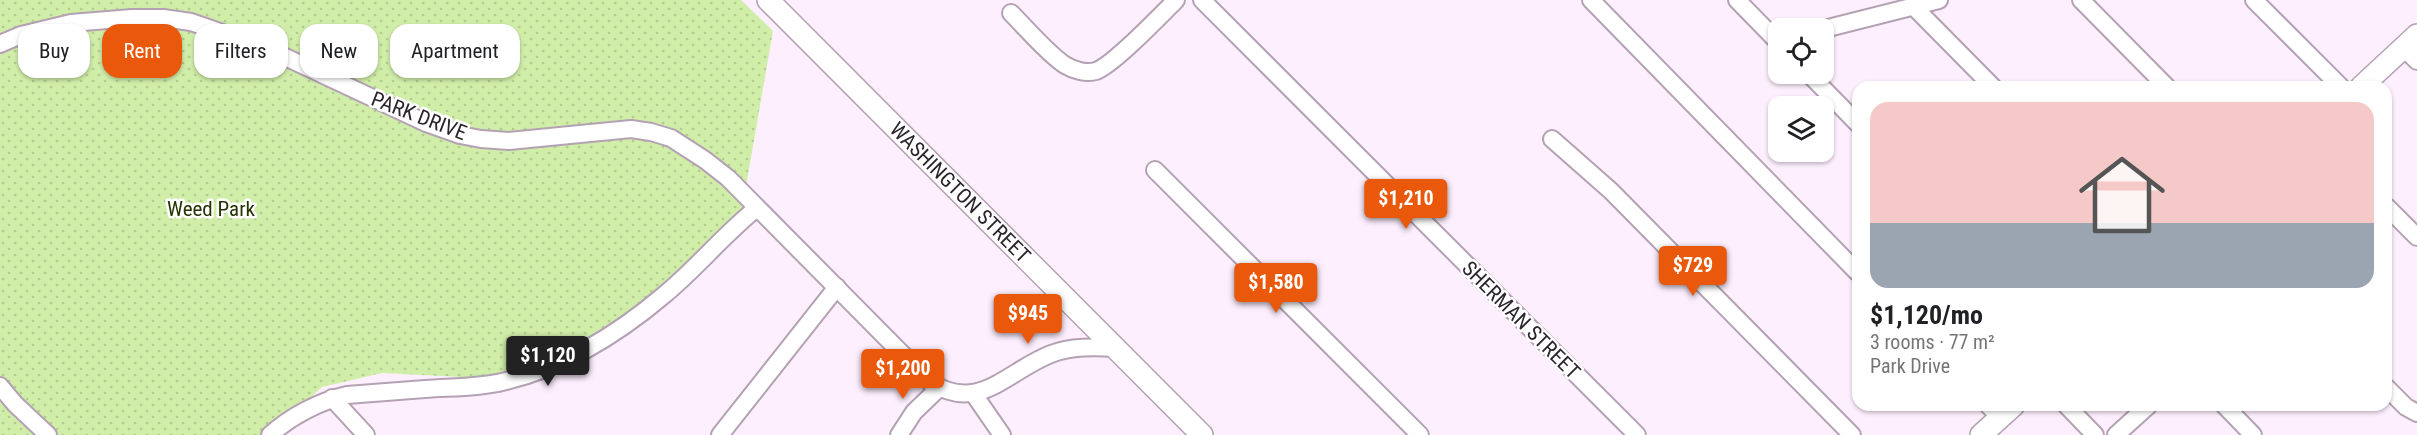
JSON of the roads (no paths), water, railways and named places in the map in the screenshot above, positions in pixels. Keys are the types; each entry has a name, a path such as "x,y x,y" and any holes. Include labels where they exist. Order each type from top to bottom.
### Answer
{"main road":[{"name":"WASHINGTON STREET","path":"768,0 1202,435"},
{"path":"2369,81 2412,48"},
{"path":"1981,435 1999,411"}],"street":[{"path":"1011,13 1063,64 1074,70 1087,72 1097,70 1114,58 1176,0"},
{"name":"SHERMAN STREET","path":"1202,0 1636,435"},
{"path":"1591,0 1852,267"},
{"path":"1737,0 1768,31"},
{"path":"1834,27 1939,0"},
{"path":"2081,0 2161,81"},
{"path":"2254,0 2335,81"},
{"path":"1914,7 1987,81"},
{"name":"PARK DRIVE","path":"0,44 21,35 70,23 163,18 191,22 266,48 417,118 460,135 509,141 631,129 671,138 705,160 757,208 939,388"},
{"path":"1819,84 1852,117"},
{"path":"1552,139 1619,199 1852,435"},
{"path":"1155,170 1420,435"},
{"path":"270,433 332,398 347,395 464,388 505,382 568,359 608,337 666,294 757,208"},
{"path":"2392,218 2417,237"},
{"path":"720,435 837,287"},
{"path":"899,435 914,412 939,388 949,392 974,393 987,390 1038,359 1055,352 1094,347 1116,348"},
{"path":"0,386 39,432"},
{"path":"974,393 1002,435"},
{"path":"2392,393 2406,407 2417,413"},
{"path":"332,398 366,435"},
{"path":"2073,411 2095,435"},
{"path":"2116,435 2142,411"},
{"path":"2230,411 2253,435"}],"park label":[{"name":"Weed Park","path":"211,209"}]}
